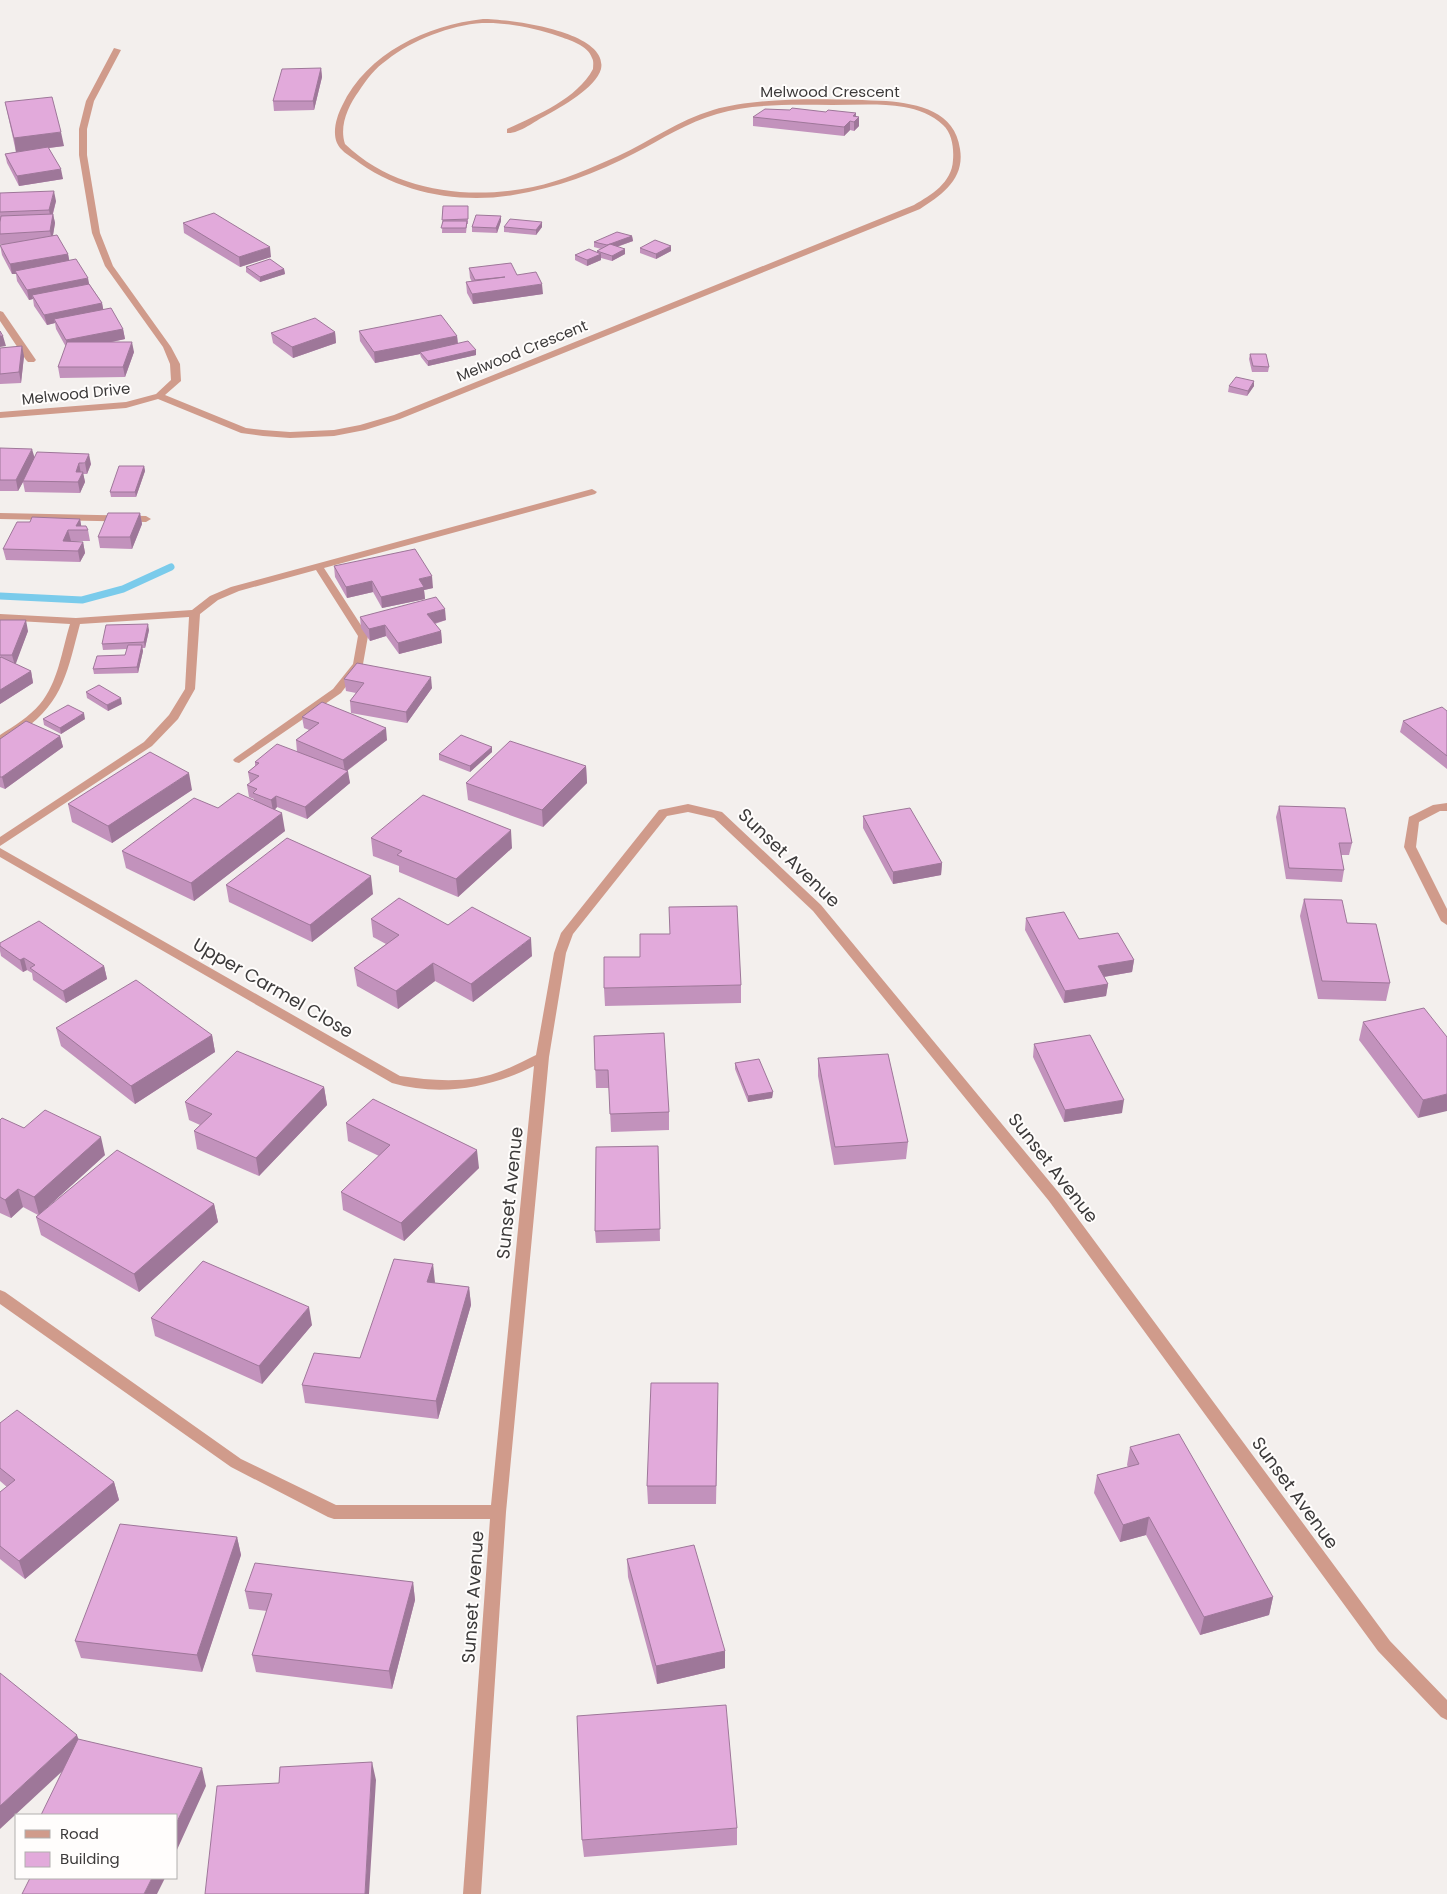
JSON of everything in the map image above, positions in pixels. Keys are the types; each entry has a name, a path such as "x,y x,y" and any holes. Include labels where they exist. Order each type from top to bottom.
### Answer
{"street":[{"name":"Melwood Crescent","path":"159,396 244,430 290,435 312,435 362,428 406,413 917,207 942,191 954,174 957,158 952,130 944,122 924,110 905,106 804,103 752,106 719,111 692,120 623,156 559,182 530,190 493,195 452,194 418,188 387,178 361,164 341,145 338,124 353,92 376,64 420,38 443,30 483,21 508,22 553,32 587,46 598,59 598,68 593,77 552,110 510,131"},
{"path":"117,50 90,101 83,129 83,155 96,233 110,266 125,290 167,347 175,364 176,381 159,396"},
{"path":"0,314 31,360"},
{"name":"Melwood Drive","path":"0,415 126,405 159,396"},
{"path":"0,616 76,621 195,613 214,598 235,589 592,492"},
{"path":"0,516 146,518"},
{"path":"239,760 337,690 358,664 363,636 318,566"},
{"path":"0,842 148,744 174,717 190,689 195,613"},
{"path":"0,740 36,715 49,701 56,686 76,621"},
{"path":"1447,807 1437,808 1413,820 1410,847 1447,921"},
{"name":"Sunset Avenue","path":"472,1894 498,1512 542,1056 560,953 568,934 663,814 688,808 718,815 817,908 1054,1196 1384,1646 1447,1712"},
{"name":"Upper Carmel Close","path":"0,852 397,1080 424,1084 461,1085 506,1075 542,1056"},
{"path":"0,1296 236,1463 334,1512 498,1512"}],"building":[{"path":"321,68 313,101 273,101 282,69"},
{"path":"52,97 61,132 14,138 5,102"},
{"path":"792,108 856,113 853,116 859,117 854,122 850,121 844,127 753,117 765,109 790,110"},
{"path":"48,147 61,169 17,176 5,154"},
{"path":"54,191 49,210 0,212 0,193"},
{"path":"443,206 468,206 468,219 442,220"},
{"path":"214,213 270,247 239,257 183,223"},
{"path":"53,214 50,231 0,234 1,216"},
{"path":"476,215 501,216 496,228 472,227"},
{"path":"510,219 542,222 536,230 504,227"},
{"path":"443,221 467,221 466,228 441,228"},
{"path":"617,232 632,236 607,245 594,242"},
{"path":"57,235 68,254 10,264 0,245"},
{"path":"655,240 671,246 656,254 640,248"},
{"path":"610,244 625,249 612,256 597,251"},
{"path":"589,249 601,254 587,260 575,255"},
{"path":"76,259 88,278 27,290 15,271"},
{"path":"270,259 284,269 260,277 246,267"},
{"path":"511,263 517,275 536,272 542,284 472,294 466,282 505,277 475,280 469,268"},
{"path":"89,284 102,303 44,315 32,295"},
{"path":"111,308 123,329 66,340 54,319"},
{"path":"441,315 457,336 374,352 359,331"},
{"path":"315,318 335,332 292,347 271,333"},
{"path":"468,341 476,350 428,361 420,352"},
{"path":"67,342 132,342 123,367 58,367"},
{"path":"22,346 19,372 0,374 0,348"},
{"path":"1250,354 1266,354 1269,367 1253,366"},
{"path":"1236,377 1254,381 1248,391 1229,386"},
{"path":"0,448 32,449 16,480 0,480"},
{"path":"37,452 89,454 85,463 79,463 76,472 83,472 78,482 23,481"},
{"path":"119,466 144,466 135,492 110,492"},
{"path":"108,513 140,513 130,537 98,537"},
{"path":"32,517 80,519 76,526 86,526 88,530 68,530 63,541 83,542 78,551 3,549 17,522 30,522"},
{"path":"415,549 432,576 419,579 424,587 381,597 372,581 346,587 334,566"},
{"path":"436,597 445,609 427,614 441,631 398,643 385,625 369,629 360,617"},
{"path":"0,620 26,620 12,655 0,655"},
{"path":"148,624 144,642 102,644 106,625"},
{"path":"128,645 142,645 137,667 93,669 97,656 125,655"},
{"path":"1,657 31,671 0,690"},
{"path":"357,663 431,677 406,712 350,701 364,683 344,679"},
{"path":"99,685 121,698 107,705 86,692"},
{"path":"322,702 386,728 343,760 296,740 319,723 302,717"},
{"path":"68,705 84,713 60,728 43,719"},
{"path":"1442,707 1447,711 1447,756 1403,721"},
{"path":"26,721 60,736 0,777 0,739"},
{"path":"461,735 492,747 470,766 439,754"},
{"path":"510,741 586,766 542,810 466,783"},
{"path":"277,744 348,771 305,807 276,796 271,800 253,793 257,789 247,785 259,776 248,772 259,763 255,762"},
{"path":"150,752 189,773 108,826 68,804"},
{"path":"238,793 282,813 191,883 122,851 194,798 218,808"},
{"path":"423,795 511,830 456,879 397,855 402,851 371,838"},
{"path":"1279,806 1345,808 1352,843 1339,843 1344,870 1289,868"},
{"path":"910,808 942,863 893,872 863,816"},
{"path":"287,838 371,876 310,925 226,885"},
{"path":"399,898 448,925 472,907 531,938 471,984 433,963 396,991 354,968 399,935 371,919"},
{"path":"1304,899 1342,900 1347,923 1376,924 1390,983 1322,981"},
{"path":"737,906 741,985 604,988 604,957 640,957 640,934 670,934 669,907"},
{"path":"1064,912 1079,939 1118,933 1134,960 1098,966 1108,984 1065,991 1026,918"},
{"path":"39,921 104,966 63,991 30,968 35,965 24,958 20,960 0,946 0,943"},
{"path":"136,980 212,1035 131,1086 56,1028"},
{"path":"1424,1008 1447,1037 1447,1094 1423,1100 1363,1022"},
{"path":"664,1033 669,1112 610,1114 608,1070 595,1070 594,1036"},
{"path":"1090,1035 1124,1100 1065,1110 1034,1044"},
{"path":"237,1051 324,1087 256,1158 194,1131 212,1114 185,1102"},
{"path":"888,1054 908,1142 835,1147 818,1058"},
{"path":"759,1059 773,1092 748,1096 735,1063"},
{"path":"373,1099 477,1150 401,1223 341,1192 390,1145 346,1123"},
{"path":"45,1110 101,1137 34,1197 18,1189 5,1200 0,1197 0,1120 2,1118 24,1128"},
{"path":"658,1146 660,1229 595,1231 596,1147"},
{"path":"117,1150 214,1204 134,1274 36,1217"},
{"path":"394,1259 433,1264 427,1282 469,1287 436,1401 302,1385 314,1353 360,1358"},
{"path":"203,1261 309,1307 259,1366 151,1318"},
{"path":"651,1383 718,1383 716,1486 647,1486"},
{"path":"17,1410 114,1482 19,1561 0,1546 0,1492 15,1480 0,1468 0,1423"},
{"path":"1179,1434 1273,1597 1204,1617 1149,1517 1123,1525 1097,1475 1139,1464 1130,1447"},
{"path":"120,1524 237,1537 197,1655 75,1641"},
{"path":"694,1545 725,1651 656,1666 627,1559"},
{"path":"255,1563 413,1582 389,1671 252,1655 272,1594 245,1591"},
{"path":"0,1673 77,1735 0,1806"},
{"path":"726,1705 737,1828 582,1840 577,1716"},
{"path":"78,1739 202,1768 178,1820 178,1814 41,1814"},
{"path":"372,1762 365,1894 205,1894 217,1786 279,1783 280,1767"},
{"path":"30,1879 152,1879 144,1894 22,1894"}],"waterway":[{"path":"0,596 82,600 123,589 171,567"}]}
